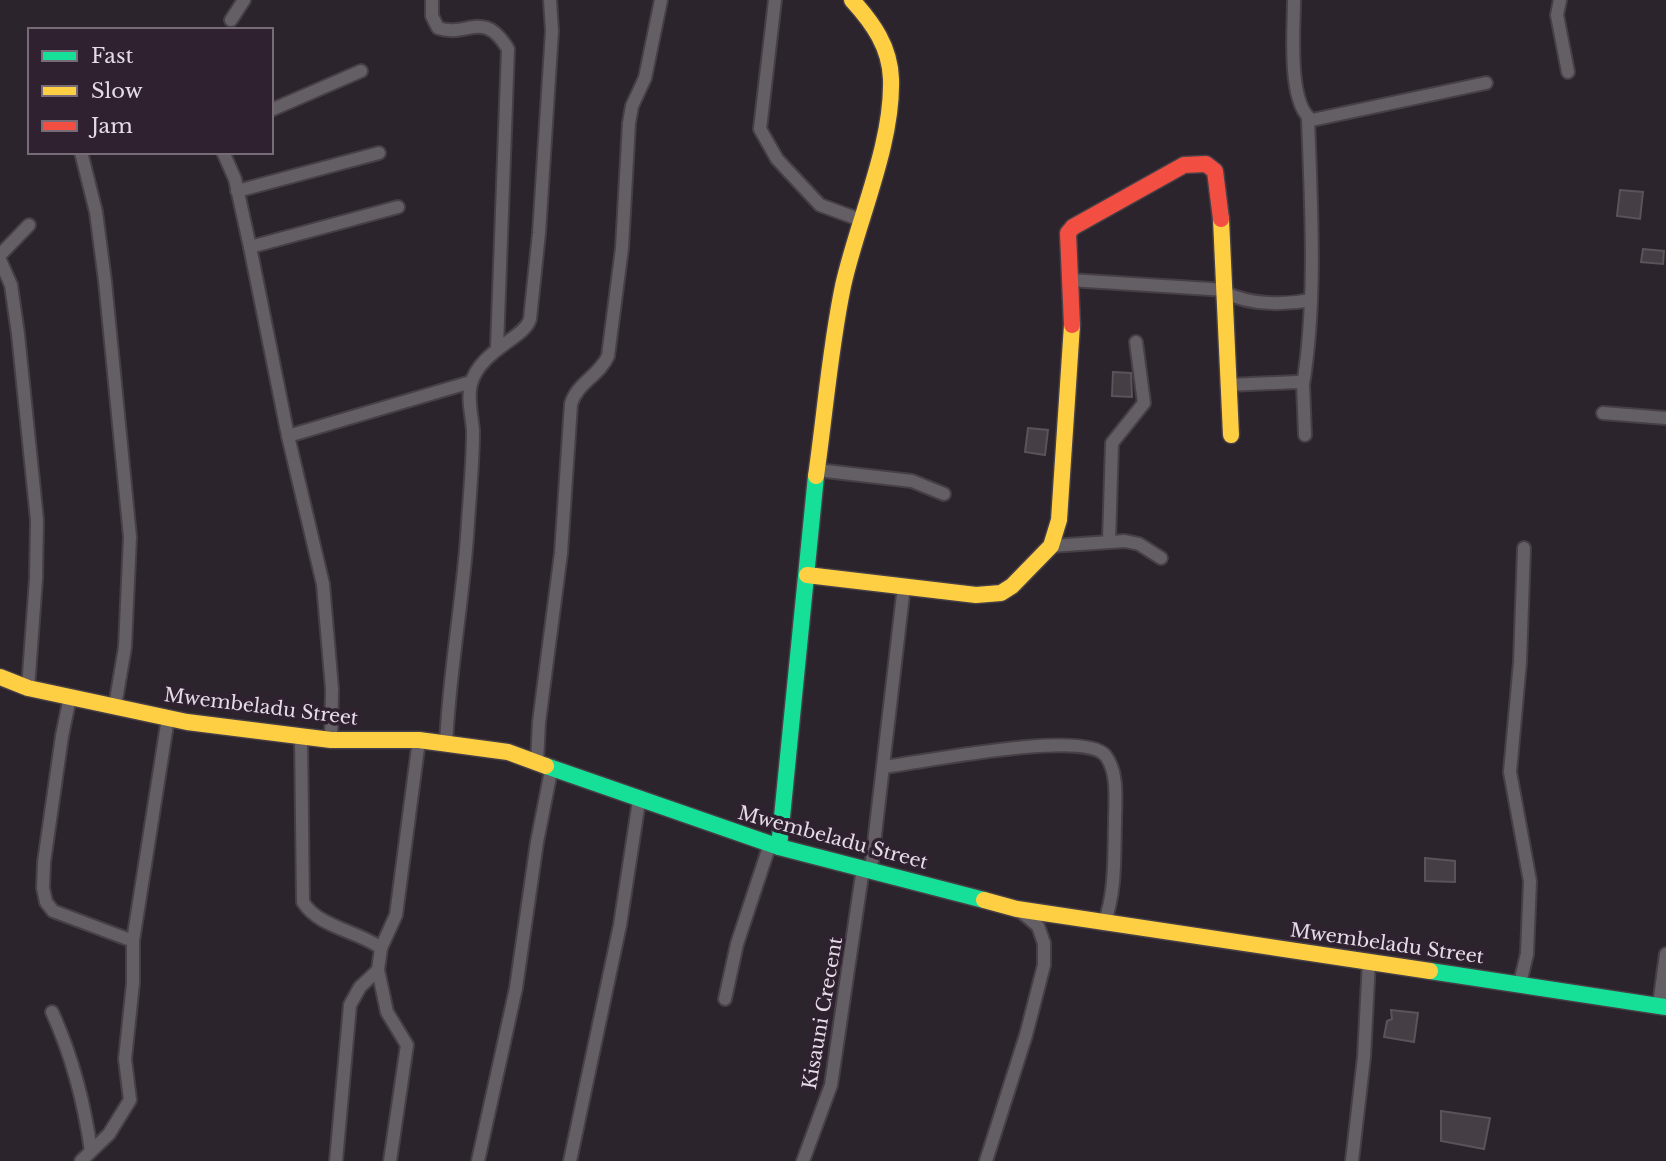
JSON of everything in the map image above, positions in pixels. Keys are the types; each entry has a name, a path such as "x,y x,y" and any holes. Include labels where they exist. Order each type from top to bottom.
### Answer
{"street":[{"path":"231,20 244,0"},
{"path":"432,0 432,16 438,28 482,26 499,33 509,49 497,346"},
{"path":"288,436 471,382 497,346 525,331 530,319 539,233 552,31 550,0"},
{"path":"478,1161 516,988 537,842 544,764 539,722 561,553 571,404 578,388 602,369 608,356 622,248 629,124 632,106 645,78 661,0"},
{"path":"775,0 760,129 777,159 820,205 861,220"},
{"path":"725,999 737,944 775,845 817,470 843,287 883,143 891,80 887,54 873,23 852,0"},
{"path":"1294,0 1297,86 1308,118 1311,300 1309,348 1303,385 1305,435"},
{"path":"1560,0 1557,15 1567,72"},
{"path":"273,109 361,71"},
{"path":"1308,118 1324,119 1370,106 1486,83"},
{"path":"237,191 379,153"},
{"path":"82,154 96,212 105,281 130,537 125,647 115,706"},
{"path":"224,154 237,191 250,247 288,436 323,584 332,689 331,740"},
{"path":"807,575 976,595 1001,593 1021,578 1051,546 1059,520 1069,426 1073,339 1067,240 1073,227 1184,165 1206,164 1214,172 1216,183 1226,291 1231,435"},
{"path":"250,247 398,208"},
{"path":"28,688 36,579 37,520 18,334 11,285 0,257 29,226"},
{"path":"1070,280 1226,291 1241,299 1290,304 1311,300"},
{"path":"1110,541 1112,443 1144,403 1136,342"},
{"path":"446,745 449,683 468,526 473,433 471,382"},
{"path":"1228,385 1297,382 1303,385"},
{"path":"1603,414 1666,418"},
{"path":"817,470 912,481 944,494"},
{"path":"1051,546 1110,541 1139,544 1161,558"},
{"path":"1520,983 1527,954 1530,881 1510,772 1520,663 1524,548"},
{"name":"Kisauni Crecent","path":"803,1161 831,1085 883,767 904,586"},
{"name":"Mwembeladu Street","path":"0,677 28,688 168,718 331,740 419,740 508,752 639,801 775,845 1017,909 1662,1006"},
{"path":"70,696 44,862 46,902 52,911 133,941"},
{"path":"81,1161 109,1134 130,1100 125,1059 133,983 133,941 168,718"},
{"path":"301,736 303,902 318,918 358,933 381,948"},
{"path":"390,1161 407,1045 387,1012 378,971 381,948 396,915 419,740"},
{"path":"883,767 983,749 1092,747 1103,753 1112,765 1115,794 1112,902 1104,924"},
{"path":"570,1161 620,925 639,801"},
{"path":"986,1161 1026,1035 1044,965 1044,943 1038,926 1017,909"},
{"path":"1662,1006 1666,954"},
{"path":"1352,1161 1364,1057 1369,961"},
{"path":"336,1161 349,1005 359,987 378,971"},
{"path":"52,1012 73,1060 91,1151"}],"building":[{"path":"1620,190 1643,192 1640,219 1617,216"},
{"path":"1643,249 1664,251 1663,264 1641,262"},
{"path":"1113,372 1131,373 1132,397 1112,396"},
{"path":"1028,428 1048,430 1045,455 1025,452"},
{"path":"1425,858 1455,861 1455,882 1425,881"},
{"path":"1391,1010 1418,1013 1414,1042 1384,1037 1387,1021 1392,1019"},
{"path":"1441,1111 1490,1118 1484,1149 1441,1141"}],"traffic: fast":[{"path":"779,847 816,476"},
{"path":"546,766 779,847 984,900"},
{"path":"1430,971 1666,1007"}],"traffic: slow":[{"path":"816,476 838,309 849,261 880,157 890,104 890,67 884,46 852,0"},
{"path":"1221,219 1231,435"},
{"path":"807,575 976,595 1001,593 1012,586 1051,546 1059,520 1072,325"},
{"path":"0,677 28,688 187,722 331,740 419,740 508,752 546,766"},
{"path":"984,900 1017,909 1430,971"}],"traffic: jam":[{"path":"1072,325 1068,233 1073,227 1184,165 1206,164 1215,171 1221,219"}]}
